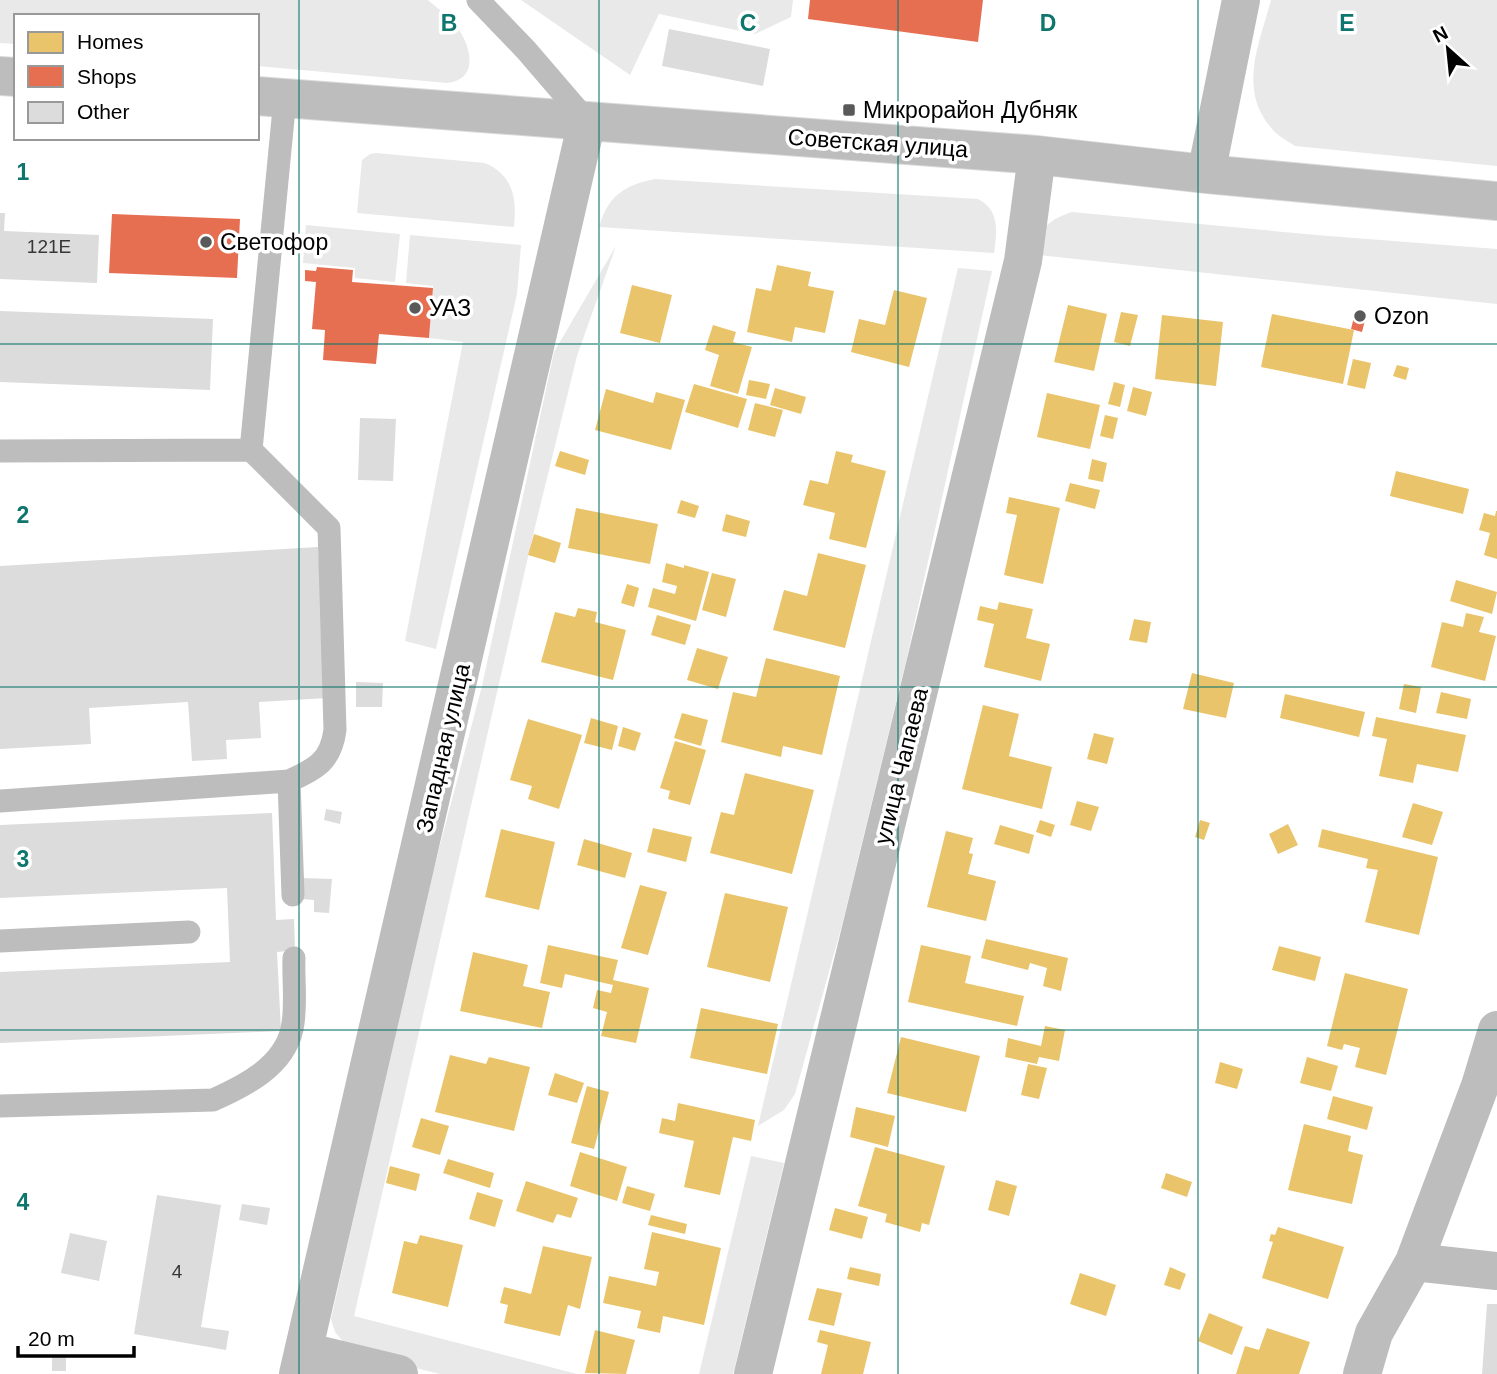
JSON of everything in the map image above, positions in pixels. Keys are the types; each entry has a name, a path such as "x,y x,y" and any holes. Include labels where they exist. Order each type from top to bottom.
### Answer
{"street":[{"path":"1206,174 1241,0"},
{"name":"Советская улица","path":"271,97 1037,155 1497,201"},
{"name":"Западная улица","path":"301,1362 587,121"},
{"name":"улица Чапаева","path":"753,1374 1023,261 1037,155"},
{"path":"1362,1374 1374,1333 1414,1262 1480,1086 1497,1030"},
{"path":"1414,1262 1497,1271"},
{"path":"301,1362 398,1374"}],"lane":[{"path":"478,0 526,50 587,121"},
{"path":"251,450 271,97"},
{"path":"0,451 251,450 329,528 335,730 333,745 326,758 308,773 289,781 0,801"},
{"path":"289,781 293,895"},
{"path":"0,942 189,932"},
{"path":"0,1106 213,1100 230,1093 265,1070 288,1043 293,1028 294,958"}],"shaded area":[{"path":"0,0 428,0 459,30 470,58 465,74 458,80 447,83 259,66 259,14 14,14 14,44 0,43"},
{"path":"521,0 793,0 791,17 755,34 659,14 630,75"},
{"path":"1271,0 1497,0 1497,166 1295,146 1281,137 1262,115 1253,83 1257,50"},
{"path":"376,153 485,163 502,174 511,189 515,206 514,227 357,213 362,160"},
{"path":"655,179 978,199 994,215 994,253 599,227 607,207 619,194 634,185"},
{"path":"1072,212 1497,249 1497,304 1029,254 1045,227"},
{"path":"306,225 400,234 395,282 355,278 355,268 303,263"},
{"path":"410,235 521,245 517,294 436,649 405,641 463,342 429,338 433,286 406,283"},
{"path":"616,246 577,356 534,531 354,1316 577,1374 440,1374 362,1355 348,1348 335,1332 331,1319 421,917 482,686 554,352"},
{"path":"958,268 992,271 907,657 842,925 795,1094 784,1110 758,1126"},
{"path":"751,1156 784,1163 733,1374 699,1374"}],"building: Homes":[{"path":"777,265 811,272 808,286 834,291 825,333 795,327 792,342 747,332 756,288 771,291"},
{"path":"632,285 672,295 660,343 620,333"},
{"path":"894,290 927,298 909,367 851,352 859,319 885,325"},
{"path":"1068,305 1107,314 1094,371 1054,362"},
{"path":"1121,312 1138,315 1130,346 1114,342"},
{"path":"1272,314 1354,330 1343,384 1261,367"},
{"path":"1162,315 1223,322 1216,386 1155,379"},
{"path":"713,325 736,332 733,342 752,347 738,394 710,386 719,355 705,350"},
{"path":"1353,359 1371,363 1365,389 1347,385"},
{"path":"1397,365 1409,368 1406,380 1393,376"},
{"path":"749,380 770,384 766,399 746,395"},
{"path":"1114,382 1125,385 1120,407 1108,404"},
{"path":"694,384 747,399 738,428 685,412"},
{"path":"1133,387 1152,392 1146,416 1127,411"},
{"path":"775,388 806,397 801,414 770,405"},
{"path":"606,389 653,403 656,392 685,400 671,450 595,430"},
{"path":"1047,393 1100,405 1090,449 1037,437"},
{"path":"755,403 783,410 775,437 748,430"},
{"path":"1105,415 1118,418 1113,439 1100,436"},
{"path":"560,451 589,460 585,475 555,466"},
{"path":"836,451 853,455 851,462 886,471 866,548 829,539 835,513 803,505 810,480 828,484"},
{"path":"1092,459 1107,463 1103,482 1088,479"},
{"path":"1396,471 1469,489 1463,514 1390,496"},
{"path":"1070,483 1100,490 1095,509 1065,501"},
{"path":"1009,497 1060,508 1043,584 1004,575 1017,515 1006,513"},
{"path":"681,500 699,506 695,518 677,513"},
{"path":"576,508 658,524 650,564 568,548"},
{"path":"1496,511 1497,559 1484,555 1490,533 1479,530 1484,513 1495,516"},
{"path":"726,514 750,521 746,537 722,531"},
{"path":"534,534 561,543 555,563 528,555"},
{"path":"818,553 866,565 845,648 773,630 784,590 807,596"},
{"path":"666,563 709,572 696,621 648,607 653,588 675,594 677,586 662,582"},
{"path":"712,573 736,579 726,617 702,610"},
{"path":"1456,580 1497,592 1492,614 1450,601"},
{"path":"627,584 639,588 634,607 621,603"},
{"path":"999,602 1033,609 1026,638 1050,644 1041,681 984,667 994,624 977,620 980,606 997,610"},
{"path":"578,608 597,612 595,622 626,630 613,680 541,662 555,612 575,617"},
{"path":"1466,613 1484,617 1479,632 1496,636 1485,681 1431,667 1442,622 1463,627"},
{"path":"657,615 691,625 685,645 651,635"},
{"path":"1134,619 1151,622 1147,643 1129,640"},
{"path":"697,648 728,657 718,689 687,680"},
{"path":"766,658 840,676 822,755 783,746 781,757 721,742 733,692 756,697"},
{"path":"1192,673 1234,683 1226,718 1183,709"},
{"path":"1404,684 1421,687 1416,713 1399,709"},
{"path":"1441,692 1471,699 1467,719 1436,713"},
{"path":"1285,694 1365,712 1359,737 1280,718"},
{"path":"983,705 1019,714 1009,756 1052,767 1042,809 962,789"},
{"path":"682,713 708,720 701,746 674,738"},
{"path":"1376,717 1466,735 1458,772 1417,764 1413,783 1379,776 1387,739 1372,736"},
{"path":"591,718 618,726 612,750 584,743"},
{"path":"528,719 582,735 559,809 528,799 532,786 510,780"},
{"path":"623,727 641,733 635,751 618,746"},
{"path":"1094,733 1114,738 1107,764 1087,759"},
{"path":"675,741 706,750 690,805 668,799 670,791 660,788"},
{"path":"745,773 814,790 792,874 710,853 721,812 734,815"},
{"path":"1077,801 1099,807 1091,831 1070,825"},
{"path":"1413,803 1443,812 1432,845 1402,837"},
{"path":"1040,820 1055,825 1051,837 1036,832"},
{"path":"1200,820 1210,823 1204,840 1195,837"},
{"path":"1288,824 1298,845 1278,854 1269,834"},
{"path":"1000,825 1034,835 1029,854 994,844"},
{"path":"653,828 692,837 686,862 647,852"},
{"path":"501,829 555,842 539,910 485,897"},
{"path":"1322,829 1438,857 1419,935 1365,922 1378,870 1366,868 1368,859 1318,847"},
{"path":"946,831 973,838 969,853 973,854 968,874 996,881 986,921 927,907"},
{"path":"584,839 632,853 625,878 577,865"},
{"path":"640,885 667,892 648,955 621,948"},
{"path":"725,893 788,907 770,982 707,967"},
{"path":"986,939 1068,958 1061,991 1043,986 1047,968 1030,963 1028,970 981,958"},
{"path":"548,945 618,960 613,980 649,988 636,1043 601,1036 607,1012 593,1008 597,990 611,993 613,985 565,974 562,988 540,983"},
{"path":"921,945 971,956 965,983 1024,996 1017,1026 908,1002"},
{"path":"1279,946 1321,957 1315,981 1272,970"},
{"path":"473,952 528,965 523,986 550,992 542,1028 460,1011"},
{"path":"1345,973 1408,989 1386,1075 1355,1067 1360,1048 1344,1044 1342,1050 1327,1046"},
{"path":"701,1008 778,1024 767,1074 690,1058"},
{"path":"1045,1026 1065,1030 1059,1061 1039,1057 1037,1064 1005,1057 1008,1038 1041,1046"},
{"path":"901,1037 980,1056 966,1112 887,1093"},
{"path":"450,1055 486,1064 489,1057 530,1067 514,1131 435,1112"},
{"path":"1307,1057 1338,1066 1331,1091 1300,1083"},
{"path":"1220,1062 1243,1069 1237,1089 1215,1083"},
{"path":"1028,1064 1047,1068 1039,1099 1021,1095"},
{"path":"555,1073 584,1083 577,1103 548,1095"},
{"path":"587,1086 609,1092 594,1149 571,1143"},
{"path":"1333,1096 1373,1107 1367,1130 1327,1119"},
{"path":"678,1103 755,1120 751,1141 733,1137 720,1195 684,1187 694,1141 659,1133 662,1118 675,1121"},
{"path":"856,1107 895,1116 888,1147 850,1137"},
{"path":"421,1118 449,1126 440,1155 412,1147"},
{"path":"1304,1124 1351,1136 1348,1151 1363,1155 1352,1204 1288,1190"},
{"path":"875,1147 945,1166 929,1225 922,1223 920,1232 885,1222 887,1214 858,1206"},
{"path":"580,1152 627,1167 617,1201 570,1186"},
{"path":"448,1159 494,1173 490,1188 443,1173"},
{"path":"390,1166 420,1174 416,1191 386,1183"},
{"path":"1166,1173 1192,1182 1187,1197 1161,1188"},
{"path":"996,1180 1017,1186 1009,1216 988,1210"},
{"path":"526,1181 578,1198 571,1218 557,1214 553,1223 516,1211"},
{"path":"627,1186 655,1194 650,1211 622,1203"},
{"path":"477,1192 503,1200 495,1227 469,1219"},
{"path":"835,1208 868,1217 862,1239 829,1230"},
{"path":"651,1215 687,1224 685,1234 648,1225"},
{"path":"1278,1227 1344,1247 1328,1299 1262,1278 1273,1242 1269,1241 1271,1234 1275,1235"},
{"path":"652,1232 721,1248 704,1325 663,1316 660,1333 637,1328 641,1311 603,1303 609,1276 656,1286 659,1272 644,1269"},
{"path":"420,1235 463,1245 448,1307 392,1293 404,1241 417,1244"},
{"path":"543,1246 592,1257 580,1309 568,1305 560,1336 504,1323 508,1305 500,1303 504,1287 531,1294"},
{"path":"850,1267 881,1274 879,1286 847,1279"},
{"path":"1170,1267 1186,1274 1180,1290 1164,1285"},
{"path":"1080,1273 1116,1285 1106,1316 1070,1304"},
{"path":"817,1288 842,1293 834,1326 808,1320"},
{"path":"1209,1313 1243,1327 1232,1355 1198,1341"},
{"path":"1267,1328 1310,1342 1299,1374 1236,1374 1245,1346 1259,1350"},
{"path":"595,1330 635,1340 626,1374 585,1373"},
{"path":"820,1330 871,1342 863,1374 821,1374 828,1345 817,1342"}],"building: Shops":[{"path":"810,0 983,0 978,42 808,19"},
{"path":"112,214 240,219 237,278 109,273"},
{"path":"317,267 353,270 352,282 433,288 429,338 379,334 376,364 323,360 325,330 312,329 316,282 305,281 305,270 316,271"},
{"path":"1356,309 1367,312 1362,332 1351,329"}],"building: Other":[{"path":"669,29 770,49 763,86 662,66"},
{"path":"0,213 5,213 4,231 99,235 97,283 0,279"},
{"path":"0,311 213,319 210,390 0,382"},
{"path":"360,418 396,419 393,481 358,480"},
{"path":"318,547 327,698 259,702 261,738 226,740 227,759 192,761 188,702 89,708 91,744 0,749 0,566"},
{"path":"356,682 383,683 382,707 356,707"},
{"path":"326,809 342,812 340,824 324,820"},
{"path":"272,813 276,920 294,919 295,950 277,952 281,1031 0,1043 0,972 230,962 227,888 0,898 0,825"},
{"path":"302,878 332,879 329,913 314,912 314,900 301,899"},
{"path":"157,1195 221,1205 201,1327 229,1331 226,1350 134,1334"},
{"path":"242,1204 270,1208 267,1225 239,1220"},
{"path":"70,1233 107,1241 99,1281 61,1273"},
{"path":"1487,1304 1497,1304 1497,1374 1482,1374"},
{"path":"52,1357 66,1357 66,1371 52,1371"}],"place":[{"name":"Микрорайон Дубняк","path":"849,110"},
{"name":"Светофор","path":"206,242"},
{"name":"УАЗ","path":"415,308"},
{"name":"Ozon","path":"1360,316"}]}
